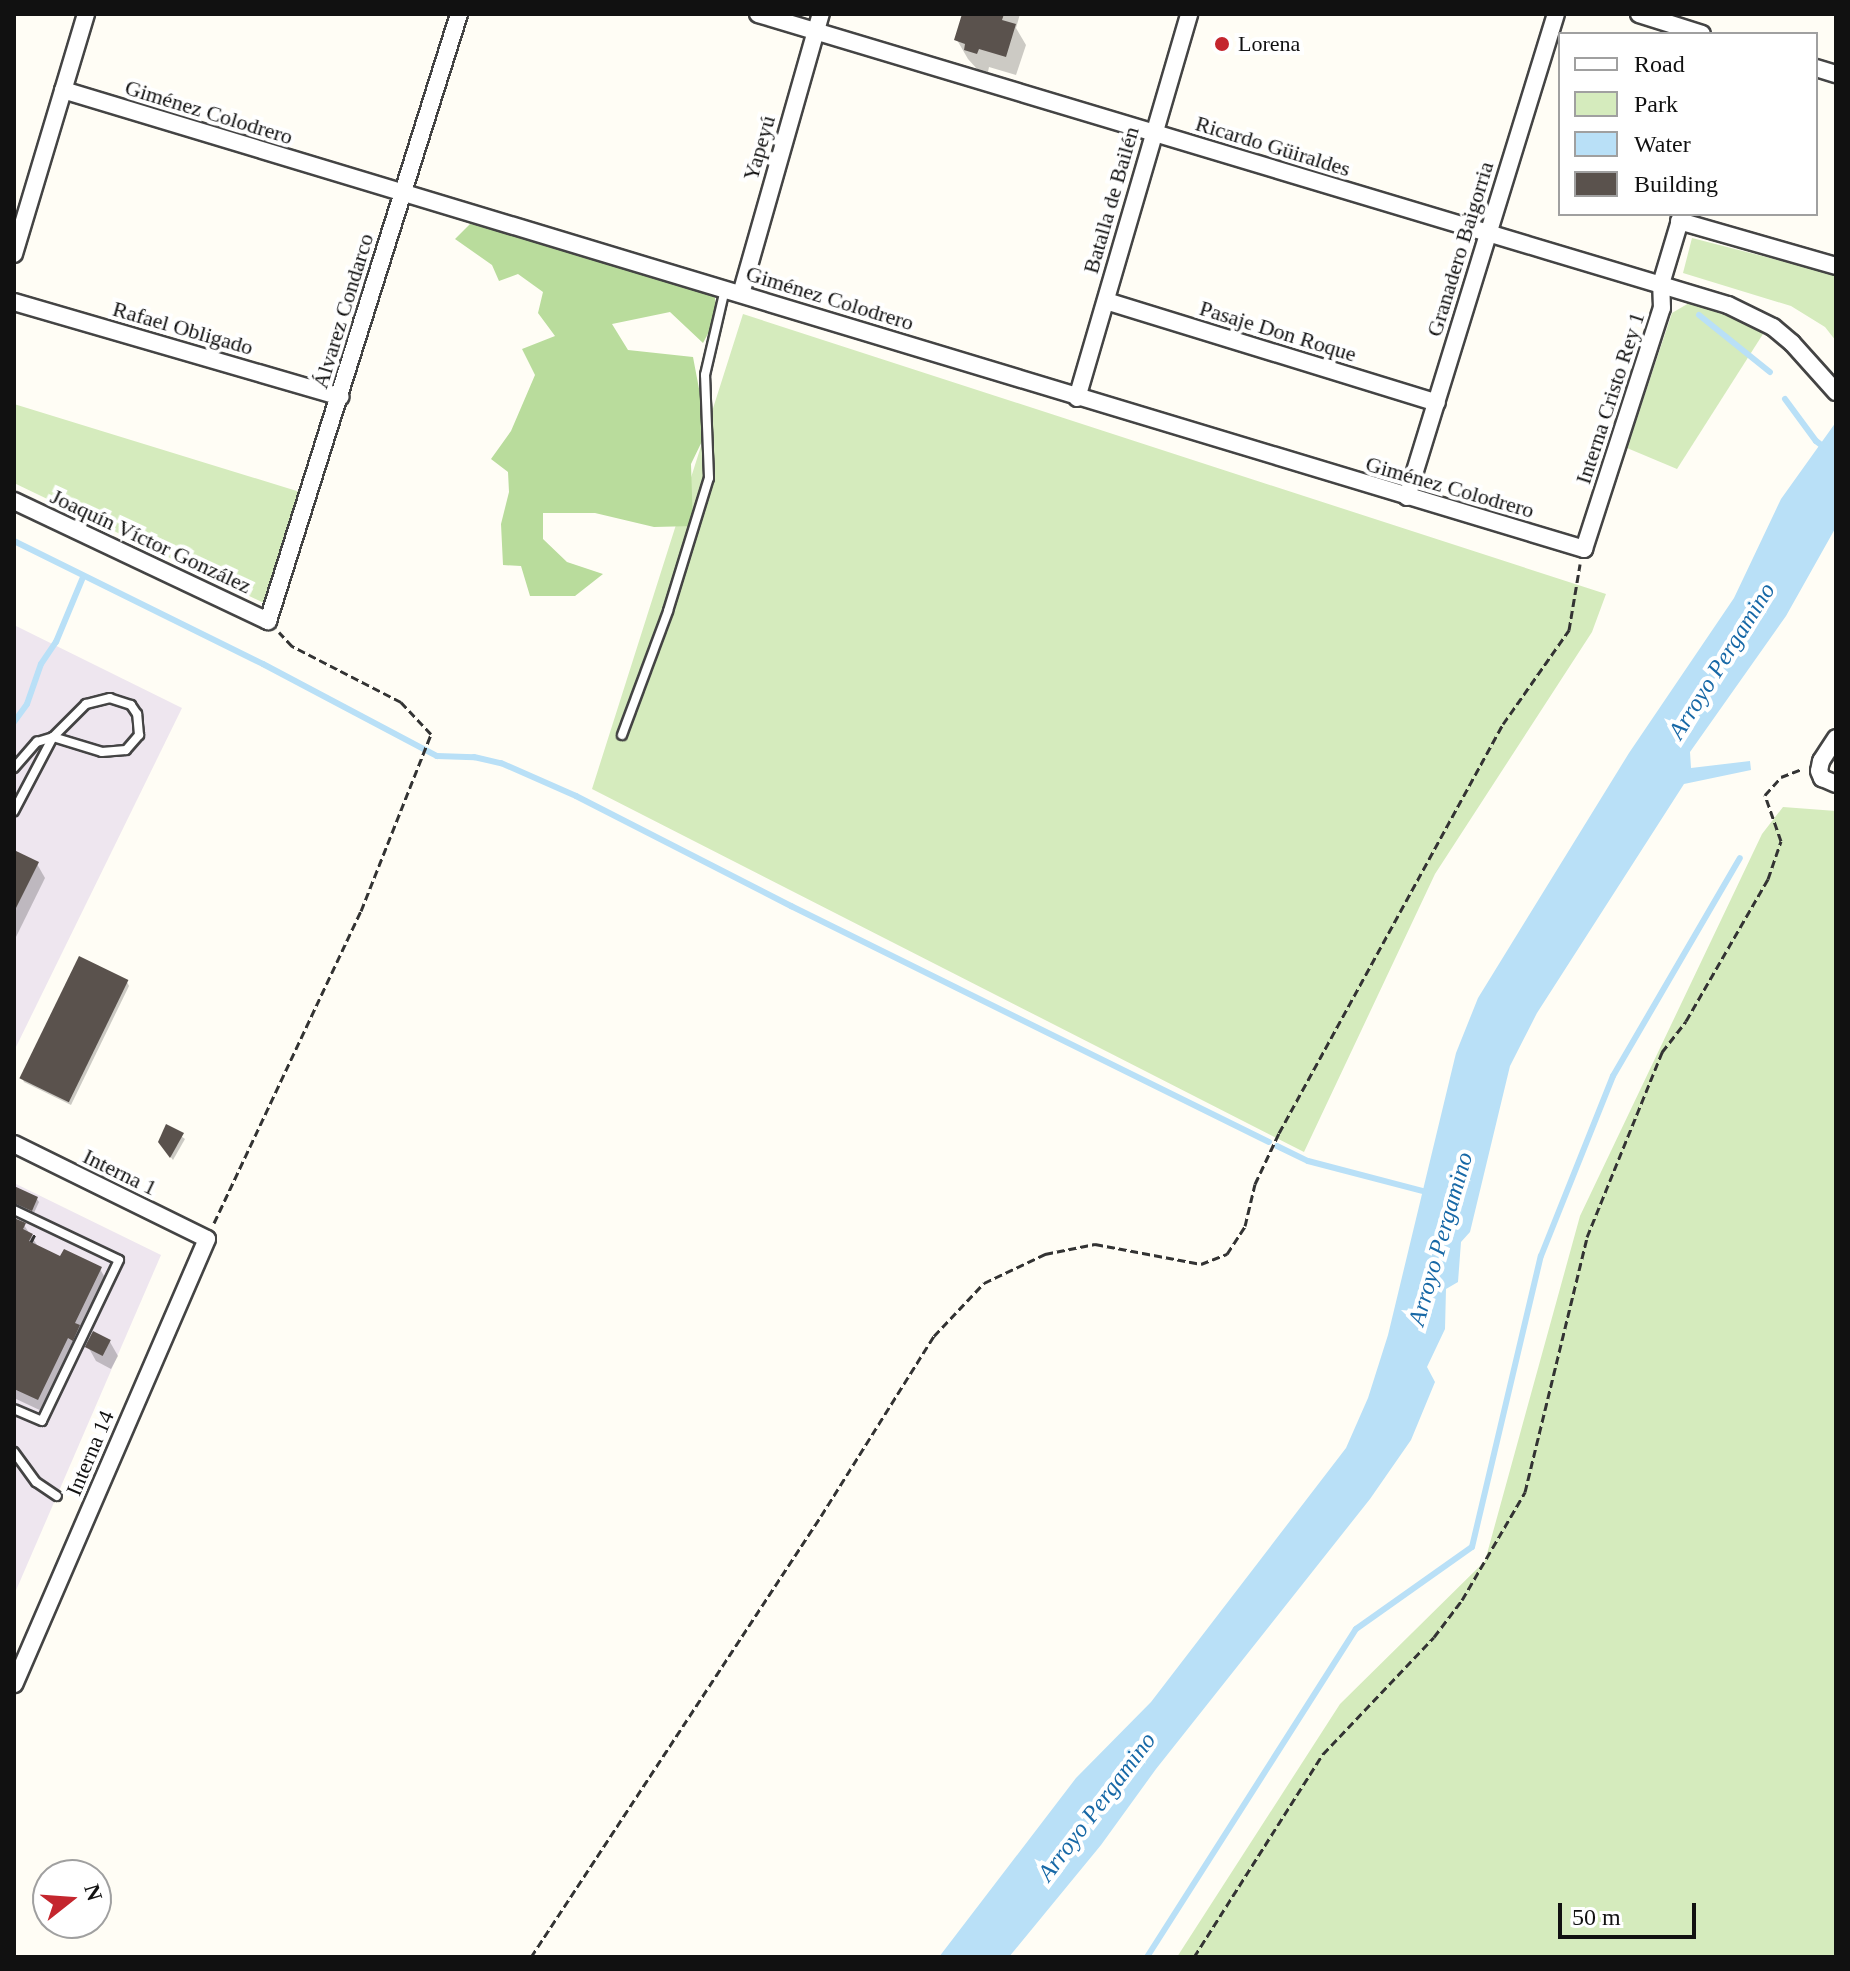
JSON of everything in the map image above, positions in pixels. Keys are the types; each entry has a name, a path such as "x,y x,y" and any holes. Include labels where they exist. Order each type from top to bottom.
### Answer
{"street":[{"path":"14,254 86,14"},
{"name":"Álvarez Condarco","path":"268,621 459,14"},
{"name":"Ricardo Güiraldes","path":"758,14 1728,305 1773,327 1792,343 1836,392"},
{"name":"Yapeyú","path":"733,292 821,14"},
{"name":"Batalla de Bailén","path":"1077,398 1189,14"},
{"name":"Granadero Baigorria","path":"1407,497 1556,14"},
{"path":"1639,14 1696,32"},
{"name":"Giménez Colodrero","path":"63,90 1584,549"},
{"path":"1680,218 1836,266"},
{"name":"Interna Cristo Rey 1","path":"1584,549 1662,308 1661,284 1680,218"},
{"name":"Pasaje Don Roque","path":"1106,301 1437,403"},
{"name":"Rafael Obligado","path":"14,302 340,397"},
{"name":"Joaquín Víctor González","path":"14,501 268,621"},
{"path":"1833,784 1822,778 1821,761 1836,738"},
{"name":"Interna 1","path":"14,1144 207,1239"},
{"name":"Interna 14","path":"14,1684 207,1239"}],"lane":[{"path":"622,735 668,611 709,478 705,375 733,292"},
{"path":"14,768 37,742 53,737 102,752 115,752 134,745 140,725 131,705 110,698 86,704 53,737 14,811"},
{"path":"14,1210 119,1260 42,1421 14,1409"},
{"path":"14,1452 36,1482 57,1496"}],"path":[{"path":"531,1957 821,1516 934,1336 984,1283 1045,1254 1095,1244 1201,1264 1227,1254 1245,1226 1255,1184 1294,1106 1503,724 1569,630 1574,583 1584,549"},
{"path":"207,1239 361,911 431,734 401,702 292,646 268,621"},
{"path":"1194,1957 1323,1754 1434,1637 1462,1600 1525,1492 1587,1237 1662,1052 1686,1021 1768,879 1781,841 1765,795 1781,777 1821,761"}],"shaded area":[{"path":"14,625 182,708 14,1051"},
{"path":"14,1183 161,1255 14,1595"}],"green space":[{"path":"470,224 509,229 714,293 718,315 703,343 670,312 612,324 628,350 693,357 707,431 691,464 693,526 654,527 595,513 543,513 543,539 567,562 603,574 575,596 530,596 521,566 503,565 501,524 509,492 508,472 491,459 511,431 535,375 522,349 555,336 538,313 543,292 518,274 499,281 492,265 455,239"},
{"path":"1692,238 1836,275 1836,341 1825,327 1791,306 1683,273"},
{"path":"1689,303 1731,317 1763,334 1677,469 1627,448 1672,313"},
{"path":"743,314 1606,594 1592,632 1435,874 1304,1152 592,789"},
{"path":"14,404 300,492 264,603 14,483"},
{"path":"1783,807 1836,811 1836,1957 1177,1957 1340,1704 1485,1561 1580,1216 1762,834"}],"water":[{"name":"Arroyo Pergamino","path":"1836,422 1836,527 1786,616 1690,752 1691,768 1750,761 1751,770 1684,784 1537,1013 1510,1066 1470,1232 1461,1242 1458,1282 1446,1289 1445,1329 1427,1367 1435,1382 1411,1440 1370,1499 1156,1769 1101,1845 1009,1957 939,1957 1076,1778 1151,1702 1346,1448 1368,1398 1388,1335 1456,1053 1478,998 1629,753 1734,598 1781,499"}],"building":[{"path":"962,14 1004,14 1002,20 1016,24 1006,57 979,49 977,54 964,50 965,44 954,40"},
{"path":"14,850 39,862 14,912"},
{"path":"79,956 128,980 69,1102 19,1078"},
{"path":"166,1124 184,1133 170,1158 158,1142"},
{"path":"14,1186 38,1197 32,1211 14,1203"},
{"path":"14,1218 26,1223 23,1229 33,1234 29,1241 60,1256 64,1249 102,1267 75,1323 80,1325 73,1341 68,1338 38,1400 14,1389"},
{"path":"93,1331 111,1340 103,1356 85,1347"}],"waterway":[{"path":"1699,315 1770,372"},
{"path":"1785,399 1816,441 1836,456"},
{"path":"14,541 263,664 437,756 474,757 501,763 576,796 1269,1142"},
{"path":"14,722 27,704 41,664 56,642 83,577"},
{"path":"1147,1957 1356,1629 1472,1547 1541,1256 1613,1076 1740,858"},
{"path":"1277,1146 1308,1161 1426,1192"}],"place":[{"name":"Lorena","path":"1222,44"}]}
